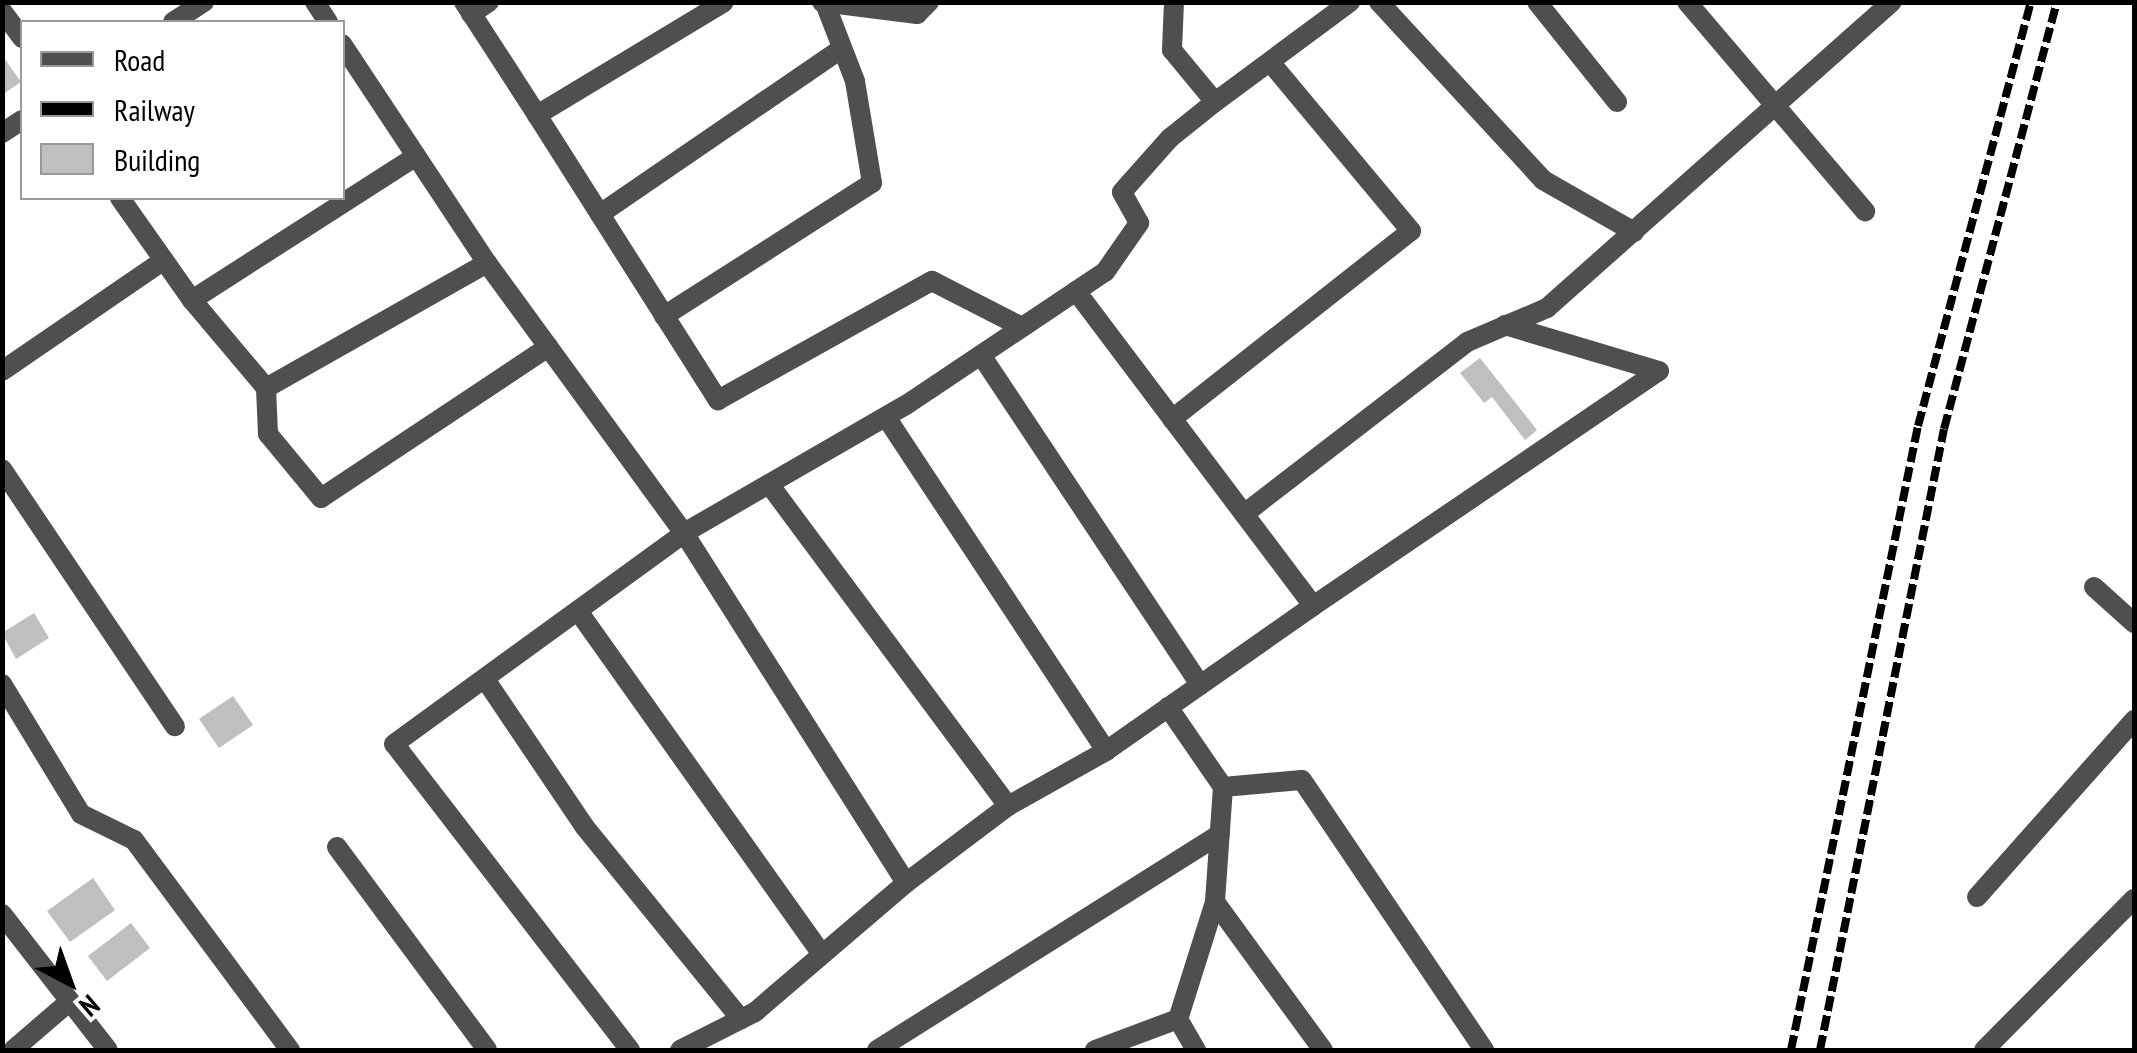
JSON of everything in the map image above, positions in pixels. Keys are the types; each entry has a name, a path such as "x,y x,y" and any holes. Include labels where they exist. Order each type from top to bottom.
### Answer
{"street":[{"path":"176,20 204,2"},
{"path":"537,116 724,2"},
{"path":"664,316 872,183 855,81 824,4 917,14 930,2"},
{"path":"1174,2 1172,50 1214,102"},
{"path":"630,1050 394,744 684,533 886,416 1105,272 1139,223 1122,192 1170,138 1350,2"},
{"path":"1379,2 1542,180 1634,232"},
{"path":"1537,2 1617,102"},
{"path":"1687,2 1865,211"},
{"path":"1244,514 1467,342 1547,308 1892,2"},
{"path":"475,6 537,116 718,400 932,281 1022,327"},
{"path":"2,11 20,35"},
{"path":"600,214 842,48"},
{"path":"345,52 487,263 684,533 906,882"},
{"path":"1172,419 1411,231 1272,64"},
{"path":"192,300 416,156"},
{"path":"121,200 192,300 266,388 268,434 321,498 548,347"},
{"path":"2,371 164,260"},
{"path":"266,388 487,263"},
{"path":"1076,291 1313,606"},
{"path":"680,1050 741,1019 906,882 1008,806 1106,751 1658,371 1505,325"},
{"path":"980,355 1200,685"},
{"path":"886,416 1106,751"},
{"path":"2,469 175,726"},
{"path":"769,484 1008,806"},
{"path":"2094,587 2134,623"},
{"path":"578,611 822,954"},
{"path":"485,678 584,826 741,1019"},
{"path":"2,684 81,814 134,840 290,1050"},
{"path":"1168,707 1223,787 1215,902 1178,1019 1196,1050"},
{"path":"1977,897 2134,720"},
{"path":"1223,787 1302,780 1484,1050"},
{"path":"877,1050 1220,834"},
{"path":"337,846 487,1050"},
{"path":"1984,1050 2134,900"},
{"path":"1215,902 1322,1050"},
{"path":"2,914 108,1050"},
{"path":"12,1050 70,1000"},
{"path":"1095,1050 1178,1019"}],"building":[{"path":"2,55 20,83 2,95"},
{"path":"1480,358 1537,430 1525,440 1492,397 1484,403 1460,373"},
{"path":"34,613 49,638 16,659 2,633"},
{"path":"233,696 253,725 219,748 199,719"},
{"path":"93,878 115,910 70,942 47,911"},
{"path":"131,923 150,948 107,981 88,956"}],"railway":[{"path":"1791,1050 1918,426 2031,2"},
{"path":"1820,1050 1944,429 2057,2"}]}
